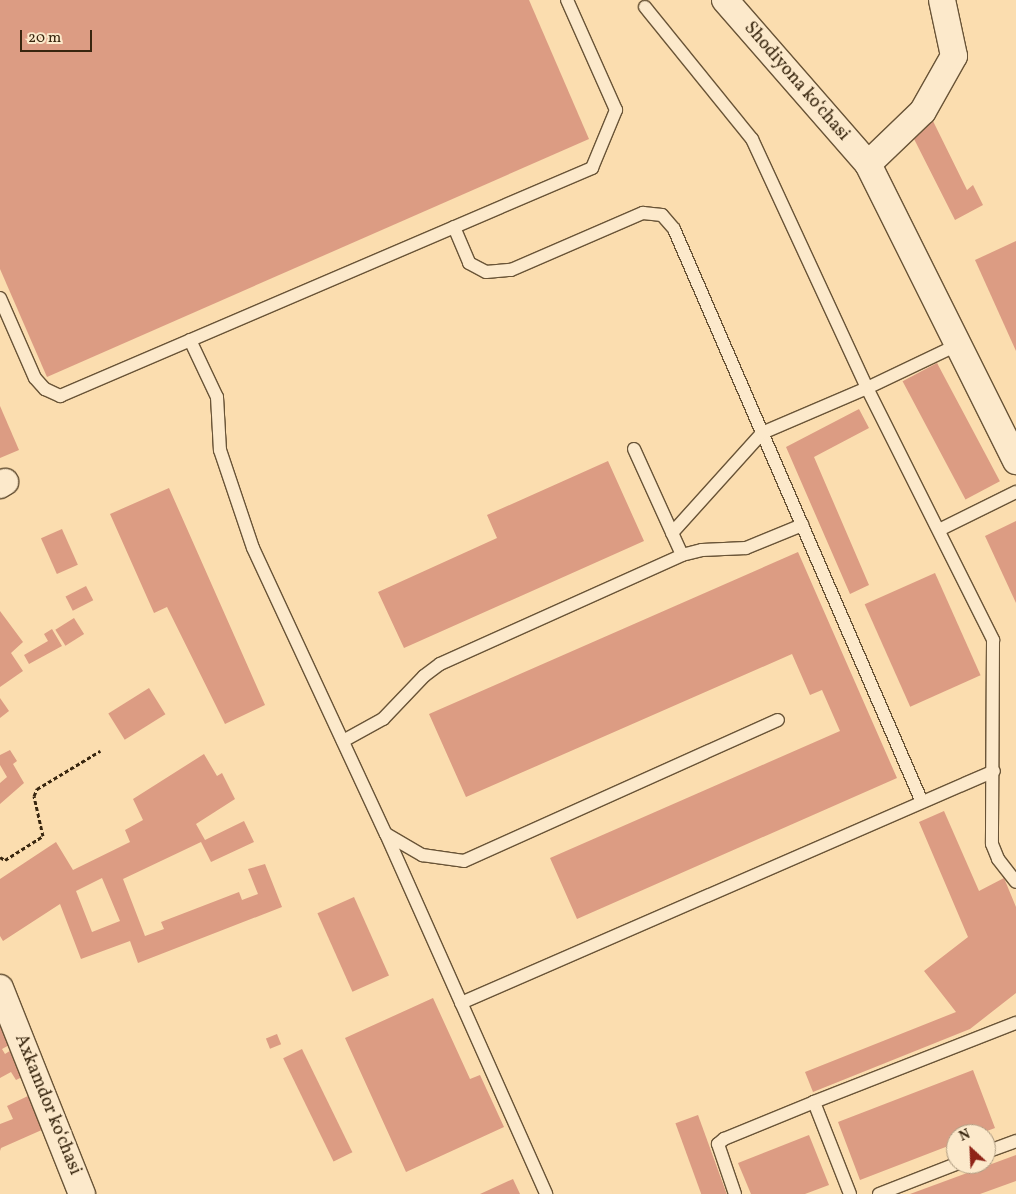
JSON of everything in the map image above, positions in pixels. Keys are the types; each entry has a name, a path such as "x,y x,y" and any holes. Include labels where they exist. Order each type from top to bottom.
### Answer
{"street":[{"name":"Shodiyona koʻchasi","path":"725,0 868,164 1016,461"},
{"path":"868,164 923,111 954,56 942,0"},
{"name":"Axkamdor koʻchasi","path":"0,988 82,1194"}],"lane":[{"path":"0,298 35,378 45,389 60,396 592,168 616,110 567,0"},
{"path":"645,7 752,139 867,388 993,640 994,771 992,844 998,859 1016,882"},
{"path":"454,227 469,263 486,272 510,270 643,213 662,215 674,229 922,802"},
{"path":"190,340 216,397 220,450 253,548 386,834 546,1194"},
{"path":"672,533 762,433 867,388 957,345"},
{"path":"634,449 682,555"},
{"path":"939,530 1016,492"},
{"path":"343,741 383,719 424,676 440,664 682,555 702,550 751,547 802,525"},
{"path":"386,834 422,856 464,861 778,720"},
{"path":"461,1003 994,771"},
{"path":"735,1194 718,1144 724,1139 1016,1023"},
{"path":"814,1102 850,1194"},
{"path":"996,1148 1016,1141"},
{"path":"879,1194 946,1168"}],"path":[{"path":"0,857 5,860 43,836 34,792 100,751"}],"building":[{"path":"0,0 529,0 589,139 47,377 0,269"},
{"path":"933,121 967,190 973,185 983,205 955,220 911,133"},
{"path":"1016,241 1016,351 975,260"},
{"path":"937,363 1000,481 965,500 903,381"},
{"path":"0,406 19,450 0,458"},
{"path":"859,409 869,428 814,457 869,585 850,594 786,447"},
{"path":"608,461 644,541 404,648 378,592 497,538 487,515"},
{"path":"169,488 265,705 225,724 167,607 154,613 110,514"},
{"path":"1016,521 1016,603 985,536"},
{"path":"62,529 78,565 57,574 41,538"},
{"path":"798,552 897,778 577,919 550,858 840,731 822,690 810,695 792,654 466,797 429,714"},
{"path":"935,573 981,675 910,707 865,604"},
{"path":"86,586 93,600 73,611 66,596"},
{"path":"0,611 23,642 11,653 23,671 0,687"},
{"path":"74,618 84,634 65,646 55,630"},
{"path":"52,629 62,646 29,664 24,655 48,641 44,634"},
{"path":"149,688 165,714 125,740 108,713"},
{"path":"0,698 9,711 0,718"},
{"path":"10,750 17,761 13,764 24,783 0,804 0,783 7,777 0,765 0,755"},
{"path":"204,754 217,776 222,773 235,799 196,824 205,840 244,821 254,842 211,862 201,842 123,879 145,936 164,929 161,922 239,892 242,900 258,894 248,869 265,864 282,907 138,963 130,941 81,959 60,904 3,941 0,936 0,879 56,842 73,870 130,842 125,830 143,820 133,799","holes":["102,878 120,921 92,932 76,891"]},
{"path":"944,811 979,891 1004,878 1016,907 1016,993 970,1029 813,1092 805,1072 956,1012 924,971 968,937 919,822"},
{"path":"354,897 389,976 352,992 317,913"},
{"path":"433,998 470,1079 480,1075 504,1127 406,1172 345,1038"},
{"path":"0,1016 13,1043 2,1049 5,1054 16,1047 30,1073 16,1080 11,1072 0,1078"},
{"path":"277,1034 281,1044 270,1049 266,1038"},
{"path":"302,1049 352,1152 334,1162 283,1058"},
{"path":"973,1070 993,1124 946,1124 946,1147 860,1180 838,1122"},
{"path":"30,1095 44,1129 1,1148 0,1151 0,1124 13,1119 7,1106"},
{"path":"698,1115 727,1194 701,1194 675,1123"},
{"path":"809,1135 829,1185 805,1194 751,1194 738,1163"},
{"path":"1016,1155 1016,1181 980,1194 910,1194 964,1174 996,1174 996,1162"},
{"path":"513,1179 520,1194 480,1194"}]}
